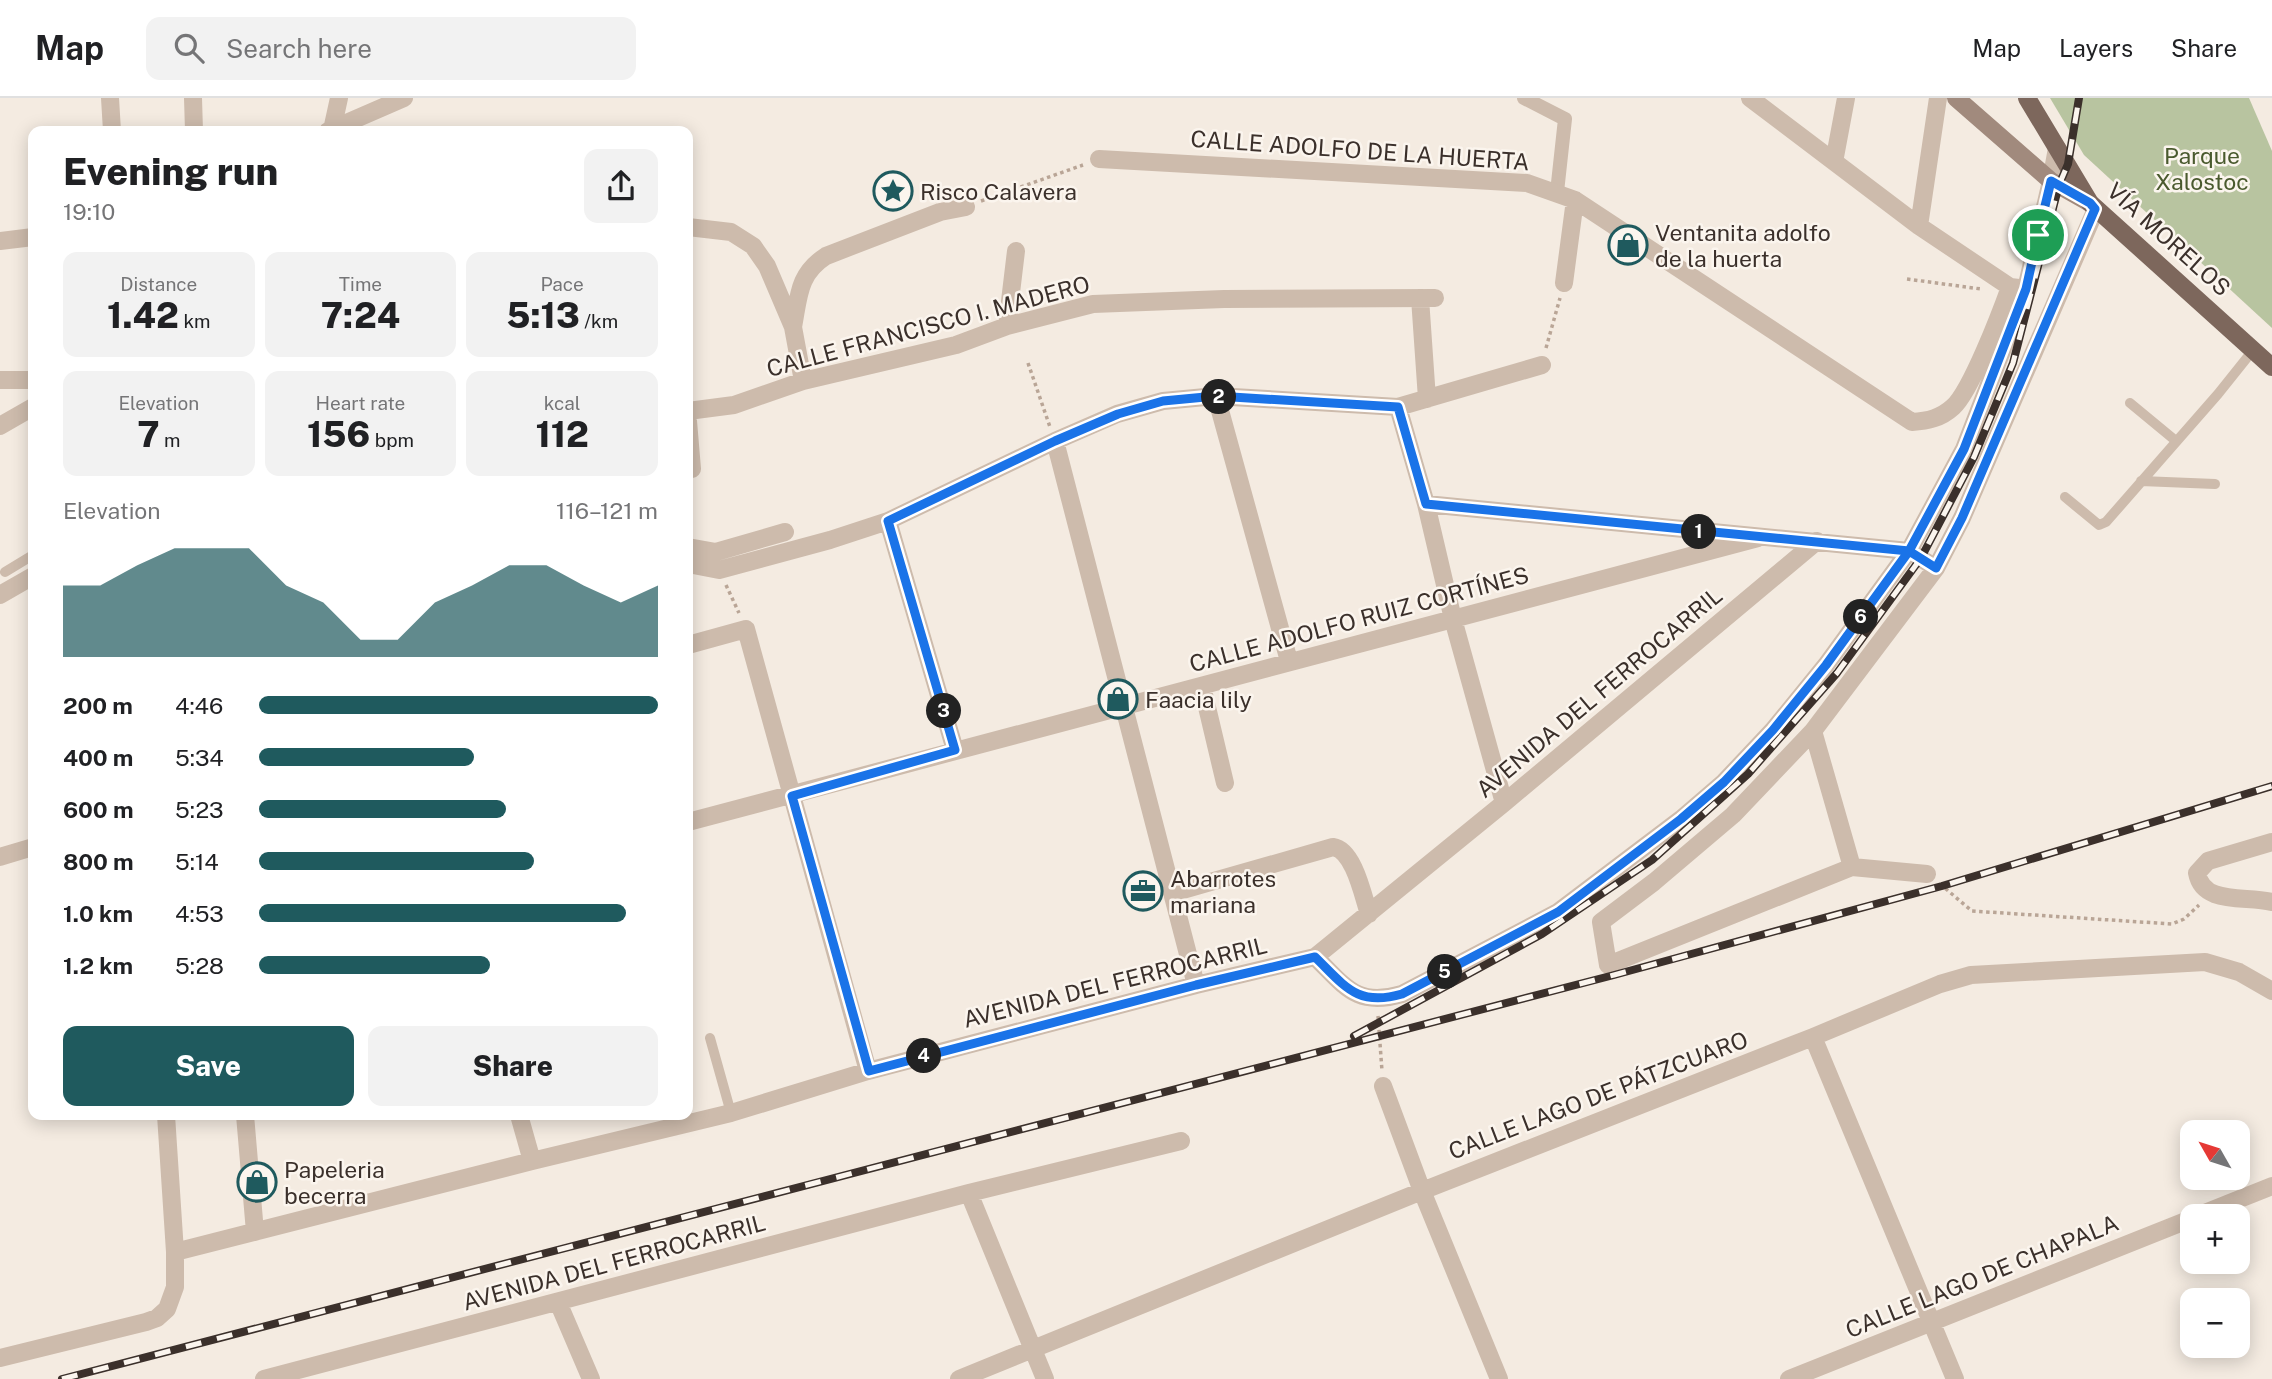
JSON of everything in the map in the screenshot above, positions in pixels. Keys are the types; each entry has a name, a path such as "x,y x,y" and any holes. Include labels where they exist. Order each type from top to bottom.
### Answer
{"main road":[{"path":"1956,98 2051,181 2093,206"},
{"name":"VÍA MORELOS","path":"2027,98 2093,206 2272,367"}],"street":[{"path":"110,98 112,126"},
{"path":"193,98 194,126"},
{"path":"331,126 339,98"},
{"path":"339,126 404,98"},
{"path":"1524,98 1565,119 1556,192"},
{"path":"1750,98 1919,226 2014,290"},
{"path":"1834,162 1846,98"},
{"path":"1919,226 1938,98"},
{"path":"1315,957 1357,994 1377,1000 1402,994 1558,912 1681,819 1724,782 1773,730 1826,665 1909,551 1964,449 2051,181 2057,148"},
{"name":"CALLE ADOLFO DE LA HUERTA","path":"1099,159 1527,183 1556,192 1575,200 1912,422 1926,421 1942,415 1964,395 2014,290"},
{"path":"1564,283 1575,200"},
{"path":"1927,874 1852,867 1608,965 1601,922 1654,882 1733,815 1813,731 1936,568 1962,518 2093,206"},
{"path":"793,327 806,272 815,263 826,256 940,212 966,207"},
{"path":"693,228 732,232 753,246 767,266 793,327 803,381"},
{"path":"0,241 28,238"},
{"path":"1007,326 1016,251"},
{"name":"CALLE FRANCISCO I. MADERO","path":"693,410 734,405 803,381 956,345 1007,326 1093,304 1224,299 1428,298 1427,399"},
{"path":"693,565 719,570 888,521 1055,441 1118,414 1163,401 1216,396 1398,407 1542,365"},
{"path":"0,380 28,380"},
{"path":"1216,396 1289,661"},
{"path":"1398,407 1426,504 1452,619 1504,803"},
{"path":"0,426 28,410"},
{"path":"1055,441 1196,985"},
{"path":"1426,504 1909,551 1936,568"},
{"path":"888,521 955,750"},
{"path":"693,548 716,552 785,532"},
{"name":"CALLE ADOLFO RUIZ CORTÍNES","path":"693,821 1758,538"},
{"name":"AVENIDA DEL FERROCARRIL","path":"175,1252 731,1113 869,1071 1196,985 1315,957 1817,541"},
{"path":"0,595 28,579"},
{"path":"693,644 746,629 869,1071"},
{"path":"1202,686 1225,783"},
{"path":"1813,731 1852,867"},
{"path":"2272,842 2208,861 2197,873 2201,886 2211,894 2272,902"},
{"path":"1172,893 1334,847 1348,855 1369,914"},
{"path":"0,857 28,849"},
{"name":"CALLE LAGO DE PÁTZCUARO","path":"959,1379 1940,984 1971,975 2205,962 2239,972 2272,991"},
{"path":"1813,1037 1955,1379"},
{"path":"1384,1086 1422,1191 1499,1379"},
{"path":"0,1358 157,1318 167,1309 175,1287 175,1252 166,1120"},
{"path":"245,1120 255,1232"},
{"path":"520,1120 532,1161"},
{"name":"AVENIDA DEL FERROCARRIL","path":"273,1378 969,1194 1181,1141"},
{"name":"CALLE LAGO DE CHAPALA","path":"2227,1204 2272,1186"},
{"path":"969,1194 1045,1379"},
{"name":"CALLE LAGO DE CHAPALA","path":"1789,1379 2180,1223"},
{"path":"558,1302 591,1379"}],"lane":[{"path":"2065,497 2099,525 2102,524 2254,349"},
{"path":"2130,403 2176,441"},
{"path":"2141,481 2216,484"},
{"path":"5,572 28,558"},
{"path":"710,1038 731,1113"}],"path":[{"path":"966,207 1099,159"},
{"path":"1907,279 2014,290"},
{"path":"1542,365 1564,283"},
{"path":"1028,363 1055,441"},
{"path":"719,570 746,629"},
{"path":"1927,874 1972,911 2172,924 2184,919 2211,894"},
{"path":"1377,1000 1384,1086"}],"green space":[{"name":"Parque Xalostoc","path":"2050,98 2249,98 2272,151 2272,328 2084,155"}],"railway":[{"path":"1354,1036 1542,934 1652,860 1748,774 1837,673 1921,558 1974,457 2013,363 2059,185 2068,164 2079,98"},
{"path":"62,1379 1614,975 1942,886 2272,786"}],"place":[{"name":"Risco Calavera","path":"893,191"},
{"name":"Ventanita adolfo de la huerta","path":"1628,245"},
{"name":"Faacia lily","path":"1118,699"},
{"name":"Abarrotes mariana","path":"1143,891"},
{"name":"Papeleria becerra","path":"257,1182"}],"route":[{"path":"2038,235 2026,289 1964,449 1909,551 1426,504 1398,407 1216,396 1163,401 1118,414 954,487 888,521 955,750 792,796 869,1071 1196,985 1315,957 1357,994 1369,999 1385,999 1402,994 1558,912 1681,819 1724,782 1773,730 1826,665 1909,551 1936,568 1962,518 2095,209 2090,203 2051,181 2038,235"}]}
